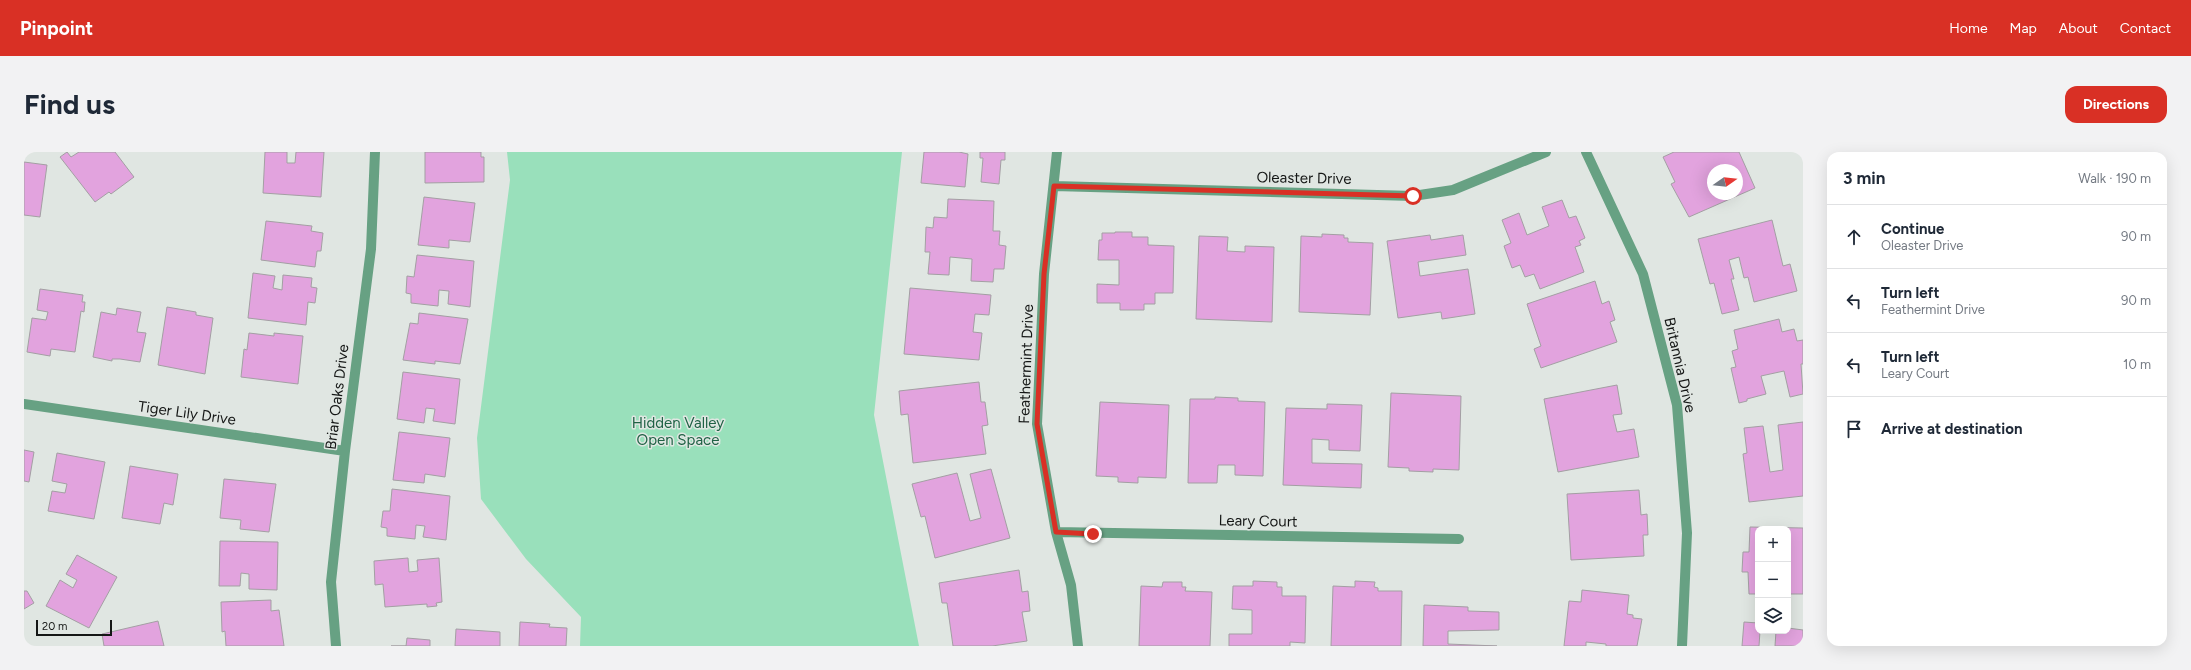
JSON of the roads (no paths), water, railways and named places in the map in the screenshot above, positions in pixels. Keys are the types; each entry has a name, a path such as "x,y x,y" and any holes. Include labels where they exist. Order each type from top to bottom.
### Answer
{"street":[{"name":"Briar Oaks Drive","path":"336,646 331,582 345,451 371,249 375,152"},
{"name":"Feathermint Drive","path":"1057,152 1044,274 1037,424 1056,532 1070,584 1078,646"},
{"name":"Oleaster Drive","path":"1054,186 1413,196 1453,190 1546,152"},
{"name":"Britannia Drive","path":"1586,152 1643,274 1677,405 1687,533 1682,646"},
{"name":"Tiger Lily Drive","path":"24,404 345,451"},
{"name":"Leary Court","path":"1056,532 1459,539"}],"park label":[{"name":"Hidden Valley Open Space","path":"678,432"}]}
